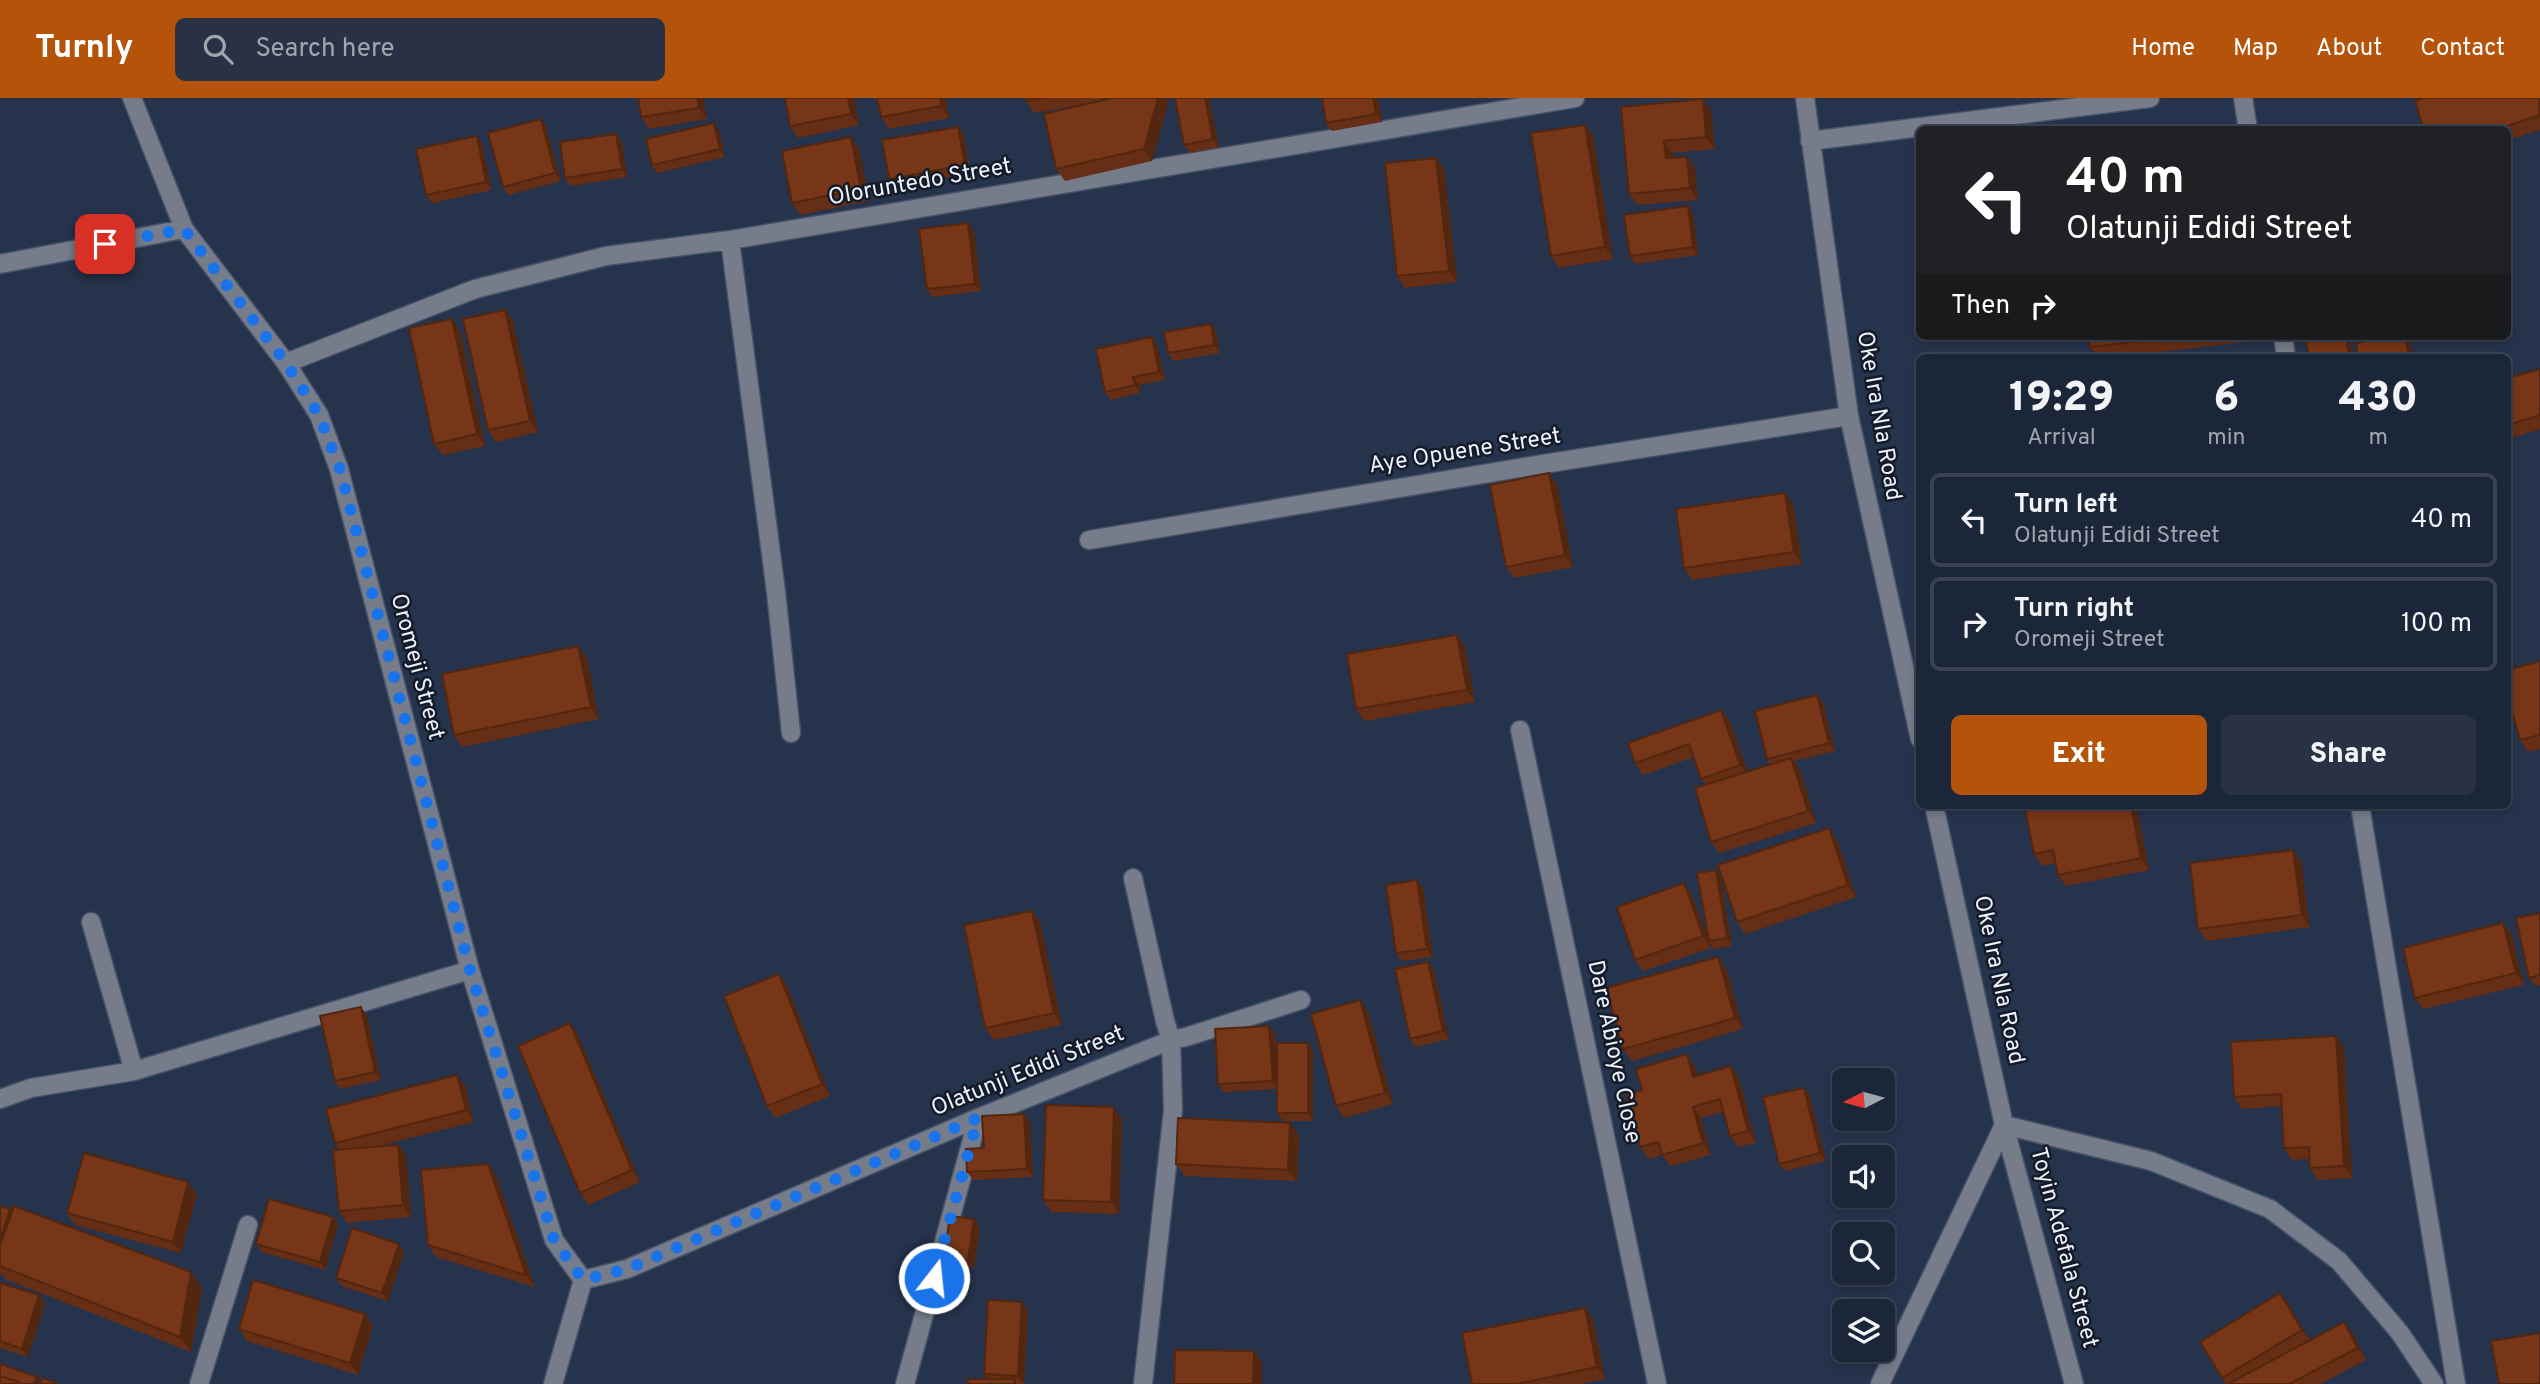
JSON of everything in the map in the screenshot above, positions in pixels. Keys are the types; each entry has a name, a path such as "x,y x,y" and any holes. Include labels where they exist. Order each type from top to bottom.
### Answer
{"street":[{"name":"Oromeji Street","path":"132,98 184,229 286,363 319,415 340,469 470,970 554,1240 583,1280"},
{"name":"Oloruntedo Street","path":"286,363 475,289 606,256 730,240 1575,98"},
{"name":"Oke Ira Nla Road","path":"1805,98 1849,415 1916,721"},
{"path":"1929,126 2150,98"},
{"path":"2243,98 2247,126"},
{"path":"1810,141 1916,128"},
{"path":"0,264 184,229"},
{"path":"730,240 776,592 791,733"},
{"name":"Aye Opuene Street","path":"1089,540 1849,415"},
{"name":"Dare Abioye Close","path":"1520,730 1657,1384"},
{"name":"Oke Ira Nla Road","path":"1935,809 2004,1125"},
{"path":"2361,809 2456,1384"},
{"path":"1133,878 1171,1040 1173,1110 1143,1384"},
{"path":"91,922 134,1071"},
{"path":"0,1099 31,1088 134,1071 470,970"},
{"name":"Olatunji Edidi Street","path":"583,1280 627,1269 978,1118 1171,1040 1301,1000"},
{"path":"905,1384 978,1118"},
{"path":"1880,1384 2004,1125 2151,1161 2270,1209 2339,1261 2400,1333 2434,1384"},
{"name":"Toyin Adefala Street","path":"2004,1125 2074,1384"},
{"path":"199,1384 248,1225"},
{"path":"553,1384 583,1280"}],"building":[{"path":"638,98 697,98 699,108 641,117"},
{"path":"785,98 848,98 851,114 790,126"},
{"path":"877,98 940,98 941,106 881,117"},
{"path":"1113,98 1158,98 1144,149 1056,169 1044,114"},
{"path":"1175,98 1205,98 1213,139 1184,145"},
{"path":"1322,98 1373,98 1376,114 1326,123"},
{"path":"2424,98 2539,98 2540,115 2507,126 2423,126 2415,101"},
{"path":"1703,99 1706,137 1664,141 1666,158 1687,157 1690,188 1629,194 1621,107"},
{"path":"541,119 555,173 503,187 488,133"},
{"path":"714,123 720,149 652,165 646,139"},
{"path":"1585,125 1605,247 1551,256 1531,133"},
{"path":"958,127 965,165 889,179 882,140"},
{"path":"616,134 622,169 565,178 560,142"},
{"path":"477,136 486,182 426,195 416,149"},
{"path":"851,137 861,189 792,203 782,151"},
{"path":"1436,158 1449,271 1397,276 1385,163"},
{"path":"1688,206 1693,247 1630,256 1624,215"},
{"path":"968,223 975,284 927,289 919,229"},
{"path":"505,310 530,421 488,430 463,319"},
{"path":"452,319 477,434 434,444 409,328"},
{"path":"1211,324 1214,345 1168,353 1164,332"},
{"path":"1152,337 1159,372 1133,377 1135,385 1105,392 1096,349"},
{"path":"2089,340 2150,340 2090,347"},
{"path":"2346,340 2349,354 2309,354 2306,342"},
{"path":"2406,340 2408,354 2358,354 2356,343"},
{"path":"2540,369 2540,415 2511,424 2511,377"},
{"path":"1549,473 1565,555 1506,567 1490,485"},
{"path":"1785,493 1794,552 1684,568 1676,509"},
{"path":"1457,635 1467,690 1356,709 1347,654"},
{"path":"578,646 591,707 454,735 442,674"},
{"path":"2540,661 2540,735 2520,740 2511,708 2511,669"},
{"path":"1817,695 1829,743 1767,759 1755,711"},
{"path":"1721,710 1740,765 1701,779 1689,744 1635,763 1628,743"},
{"path":"1791,758 1808,811 1711,842 1695,788"},
{"path":"2025,809 2132,809 2141,858 2058,875 2053,850 2034,854"},
{"path":"1829,828 1848,885 1737,922 1718,865"},
{"path":"2293,850 2302,915 2198,929 2190,863"},
{"path":"1716,870 1727,938 1709,941 1697,873"},
{"path":"1417,880 1427,949 1396,953 1386,885"},
{"path":"1684,883 1703,936 1635,960 1617,907"},
{"path":"1032,911 1054,1013 985,1028 964,925"},
{"path":"2540,913 2540,975 2529,978 2516,918"},
{"path":"2503,923 2516,973 2415,998 2403,948"},
{"path":"1718,957 1735,1018 1623,1049 1606,988"},
{"path":"1428,962 1443,1031 1410,1039 1395,969"},
{"path":"779,974 822,1084 767,1106 724,996"},
{"path":"1360,1000 1385,1093 1336,1106 1311,1014"},
{"path":"361,1007 375,1072 335,1081 320,1016"},
{"path":"570,1023 632,1170 580,1193 518,1046"},
{"path":"1269,1026 1273,1081 1218,1084 1215,1029"},
{"path":"2336,1036 2344,1166 2310,1168 2309,1147 2284,1148 2281,1094 2234,1097 2231,1042"},
{"path":"1277,1043 1308,1043 1308,1113 1277,1113"},
{"path":"1687,1054 1693,1077 1731,1066 1748,1131 1730,1136 1720,1099 1693,1107 1703,1143 1662,1155 1658,1142 1640,1147 1626,1095 1642,1090 1636,1069"},
{"path":"457,1075 466,1110 335,1143 326,1109"},
{"path":"1804,1088 1820,1153 1779,1164 1763,1097"},
{"path":"1046,1105 1114,1107 1111,1202 1043,1200"},
{"path":"1024,1114 1027,1169 967,1172 966,1149 984,1148 982,1116"},
{"path":"1178,1118 1290,1123 1288,1170 1176,1164"},
{"path":"398,1145 403,1205 339,1211 333,1150"},
{"path":"84,1153 188,1182 173,1242 67,1213"},
{"path":"488,1164 526,1275 428,1245 421,1170"},
{"path":"269,1199 333,1217 320,1262 256,1244"},
{"path":"0,1206 10,1209 0,1240"},
{"path":"14,1206 191,1272 180,1337 0,1266 0,1246"},
{"path":"950,1216 974,1219 968,1260 944,1257"},
{"path":"352,1228 399,1244 382,1293 336,1278"},
{"path":"253,1280 365,1314 350,1363 239,1329"},
{"path":"0,1283 39,1295 22,1349 0,1341"},
{"path":"2280,1293 2302,1330 2222,1378 2200,1342"},
{"path":"988,1300 1022,1302 1018,1376 984,1374"},
{"path":"1585,1308 1597,1367 1517,1384 1472,1384 1462,1333"},
{"path":"2344,1322 2358,1348 2289,1384 2228,1384"},
{"path":"2540,1333 2540,1384 2499,1384 2491,1341"},
{"path":"1175,1350 1254,1351 1253,1384 1174,1384"},
{"path":"0,1364 37,1377 34,1384 20,1384 0,1376"},
{"path":"0,1376 19,1382 19,1384 0,1384"},
{"path":"42,1378 60,1384 40,1384"},
{"path":"968,1379 1015,1379 1015,1384 968,1384"}],"route":[{"path":"105,244 184,229 286,363 319,415 340,469 470,970 554,1240 583,1280 627,1269 978,1118 934,1278"}]}
